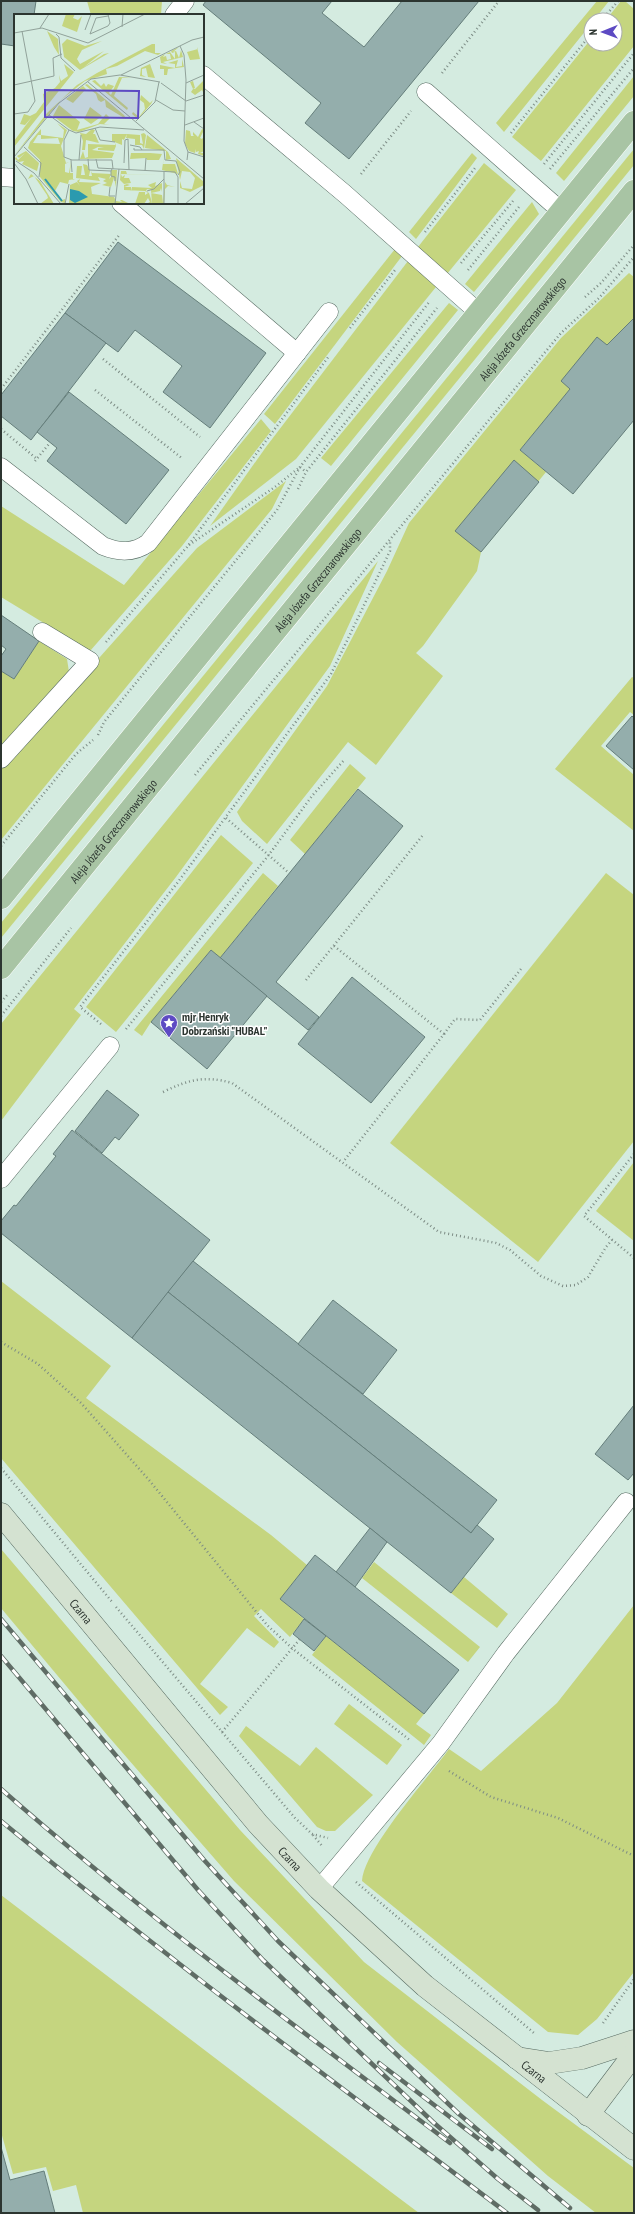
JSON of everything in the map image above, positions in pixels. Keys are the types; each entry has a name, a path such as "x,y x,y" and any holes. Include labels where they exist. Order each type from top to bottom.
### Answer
{"main road":[{"path":"1,898 634,122"},
{"name":"Aleja Józefa Grzecznarowskiego","path":"1,968 634,191"}],"street":[{"name":"Czarna","path":"1,1514 258,1824 319,1889 425,1986 588,2115 634,2149"},
{"path":"516,2058 550,2063 582,2058 634,2041"},
{"path":"588,2115 634,2054"}],"lane":[{"path":"175,14 185,1"},
{"path":"204,76 345,194 478,312"},
{"path":"426,92 561,212"},
{"path":"1,177 14,178"},
{"path":"123,204 297,353"},
{"path":"1,467 103,546 116,552 139,549 148,543 329,312"},
{"path":"1,759 90,661 42,632"},
{"path":"1,1179 114,1042"},
{"path":"319,1889 338,1866 423,1751 506,1653 626,1502"}],"path":[{"path":"609,12 618,1"},
{"path":"349,330 409,251 482,160 495,153 583,44"},
{"path":"104,722 277,510 300,467 532,186 634,54"},
{"path":"297,491 306,472 448,286 634,68"},
{"path":"1,389 121,233 127,238"},
{"path":"192,780 561,333 599,298 634,257"},
{"path":"90,661 187,547 331,354"},
{"path":"103,359 206,440"},
{"path":"95,390 183,459 185,463"},
{"path":"1,429 37,459"},
{"path":"32,464 49,444"},
{"path":"300,467 306,472"},
{"path":"187,547 300,467"},
{"path":"386,536 390,539"},
{"path":"345,760 312,796 268,856 133,1021 114,1042 80,1007 226,818 331,674 390,551 390,539"},
{"path":"1,846 76,754 108,727"},
{"path":"226,818 289,873"},
{"path":"306,980 422,835"},
{"path":"334,946 444,1034"},
{"path":"343,1162 455,1019 480,1020 521,969"},
{"path":"163,1092 181,1083 200,1078 219,1079 232,1083 439,1232 496,1244 510,1250 541,1276 563,1286 576,1285 588,1277 606,1247 612,1240"},
{"path":"634,1154 584,1216 634,1258"},
{"path":"1,1342 38,1364 81,1403 149,1480 267,1625 293,1648 423,1751 491,1798 558,1818 634,1856"},
{"path":"1,1468 222,1732 295,1818 312,1834 338,1866 541,2038"},
{"path":"222,1732 300,1639"},
{"path":"312,1834 323,1838 335,1838"},
{"path":"601,2025 634,1979"}],"green space":[{"path":"87,1 162,1 161,14 91,14"},
{"path":"597,1 609,1 600,12 588,12"},
{"path":"621,1 625,1 634,9 634,46 541,161 512,137 583,49 583,52 623,52 623,12 612,12"},
{"path":"583,18 583,34 504,132 496,123"},
{"path":"634,76 634,96 564,181 556,173"},
{"path":"634,149 634,165 1,938 1,923"},
{"path":"472,153 477,158 416,239 409,232"},
{"path":"484,163 516,190 447,274 418,247"},
{"path":"532,202 539,214 474,292 465,284"},
{"path":"395,249 402,256 275,424 264,414"},
{"path":"408,261 436,287 296,459 210,526 266,447"},
{"path":"629,273 634,277 634,318 607,345 520,450 546,472 481,552 477,571 423,646 416,653 443,676 376,765 348,742 267,844 242,821 237,812 327,686 387,571 409,523 561,338"},
{"path":"449,303 458,310 331,466 321,458"},
{"path":"261,419 271,431 182,546 90,651 1,597 1,506 124,585"},
{"path":"286,481 272,509 1,840 1,768 197,548"},
{"path":"378,561 330,666 176,877 74,1009 81,1015 1,1121 1,1024"},
{"path":"39,641 67,659 69,672 1,749 1,671 14,679"},
{"path":"632,677 634,678 634,715 630,712 601,746 634,775 634,831 555,769"},
{"path":"350,764 366,778 305,854 290,840"},
{"path":"221,835 253,863 116,1032 86,1007"},
{"path":"263,873 278,886 220,958 211,950 151,1022 142,1036 134,1030"},
{"path":"606,873 634,895 634,1141 538,1262 390,1143"},
{"path":"634,1162 634,1241 596,1211"},
{"path":"1,1281 111,1366 86,1398 271,1535 307,1565 280,1599 304,1619 290,1637 261,1609 254,1616 279,1642 274,1648 247,1628 200,1684 228,1707 220,1715 1,1458"},
{"path":"1,1549 240,1830 364,1962 542,2100 634,2168 634,2213 596,2213 548,2176 397,2042 234,1881 108,1736 1,1608"},
{"path":"374,1562 480,1647 468,1662 362,1578"},
{"path":"464,1577 508,1614 497,1628 451,1593"},
{"path":"634,1605 634,1972 597,2019 578,2035 548,2032 362,1881 365,1867 373,1851 398,1814 449,1749 481,1771 557,1703"},
{"path":"326,1636 424,1714 416,1724 431,1735 424,1745 312,1655"},
{"path":"349,1704 402,1745 387,1765 334,1724"},
{"path":"246,1726 300,1766 316,1747 373,1795 335,1831 326,1831 317,1827 239,1736"},
{"path":"1,1895 419,2213 83,2213 76,2185 53,2191 46,2167 13,2174 1,2132"}],"building":[{"path":"1,1 36,1 34,14 14,14 14,46 1,44"},
{"path":"206,1 332,1 322,13 364,47 402,1 479,1 349,159 305,123 321,103 203,5"},
{"path":"118,242 266,353 210,428 163,392 182,366 135,330 118,352 65,313"},
{"path":"65,313 106,343 31,440 1,416 1,395"},
{"path":"634,318 634,420 573,494 520,450 570,389 561,381 597,337 607,345"},
{"path":"69,392 169,470 126,524 47,461 57,448 37,432"},
{"path":"514,460 539,482 481,552 455,531"},
{"path":"1,615 39,641 14,679 1,671 1,656 6,649 1,645"},
{"path":"632,716 634,718 634,770 606,746"},
{"path":"358,789 403,826 276,982 319,1017 308,1030 220,958"},
{"path":"211,950 267,996 207,1069 151,1022"},
{"path":"352,977 425,1037 371,1103 298,1044"},
{"path":"107,1090 139,1115 119,1140 115,1137 102,1153 75,1131"},
{"path":"72,1130 210,1240 132,1338 1,1233 1,1221 14,1205 16,1206 56,1156 53,1154"},
{"path":"193,1261 497,1500 471,1533 168,1292"},
{"path":"168,1292 471,1533 477,1525 494,1539 451,1593 132,1338"},
{"path":"333,1300 397,1350 363,1394 298,1344"},
{"path":"634,1405 634,1473 628,1480 595,1454"},
{"path":"370,1528 387,1542 355,1587 336,1572"},
{"path":"315,1555 459,1670 424,1714 280,1599"},
{"path":"304,1619 326,1636 314,1651 293,1634"},
{"path":"1,2147 10,2180 44,2171 55,2213 1,2213"}],"railway":[{"path":"1,1619 204,1860 278,1941 459,2114 570,2208"},
{"path":"1,1656 198,1890 263,1960 433,2122 498,2179 538,2210"},
{"path":"1,1789 55,1836 166,1926 279,2014 450,2143"},
{"path":"1,1821 188,1971 507,2213"},
{"path":"379,2063 492,2149"}],"place":[{"name":"mjr Henryk Dobrzański \"HUBAL\"","path":"169,1038"}]}
